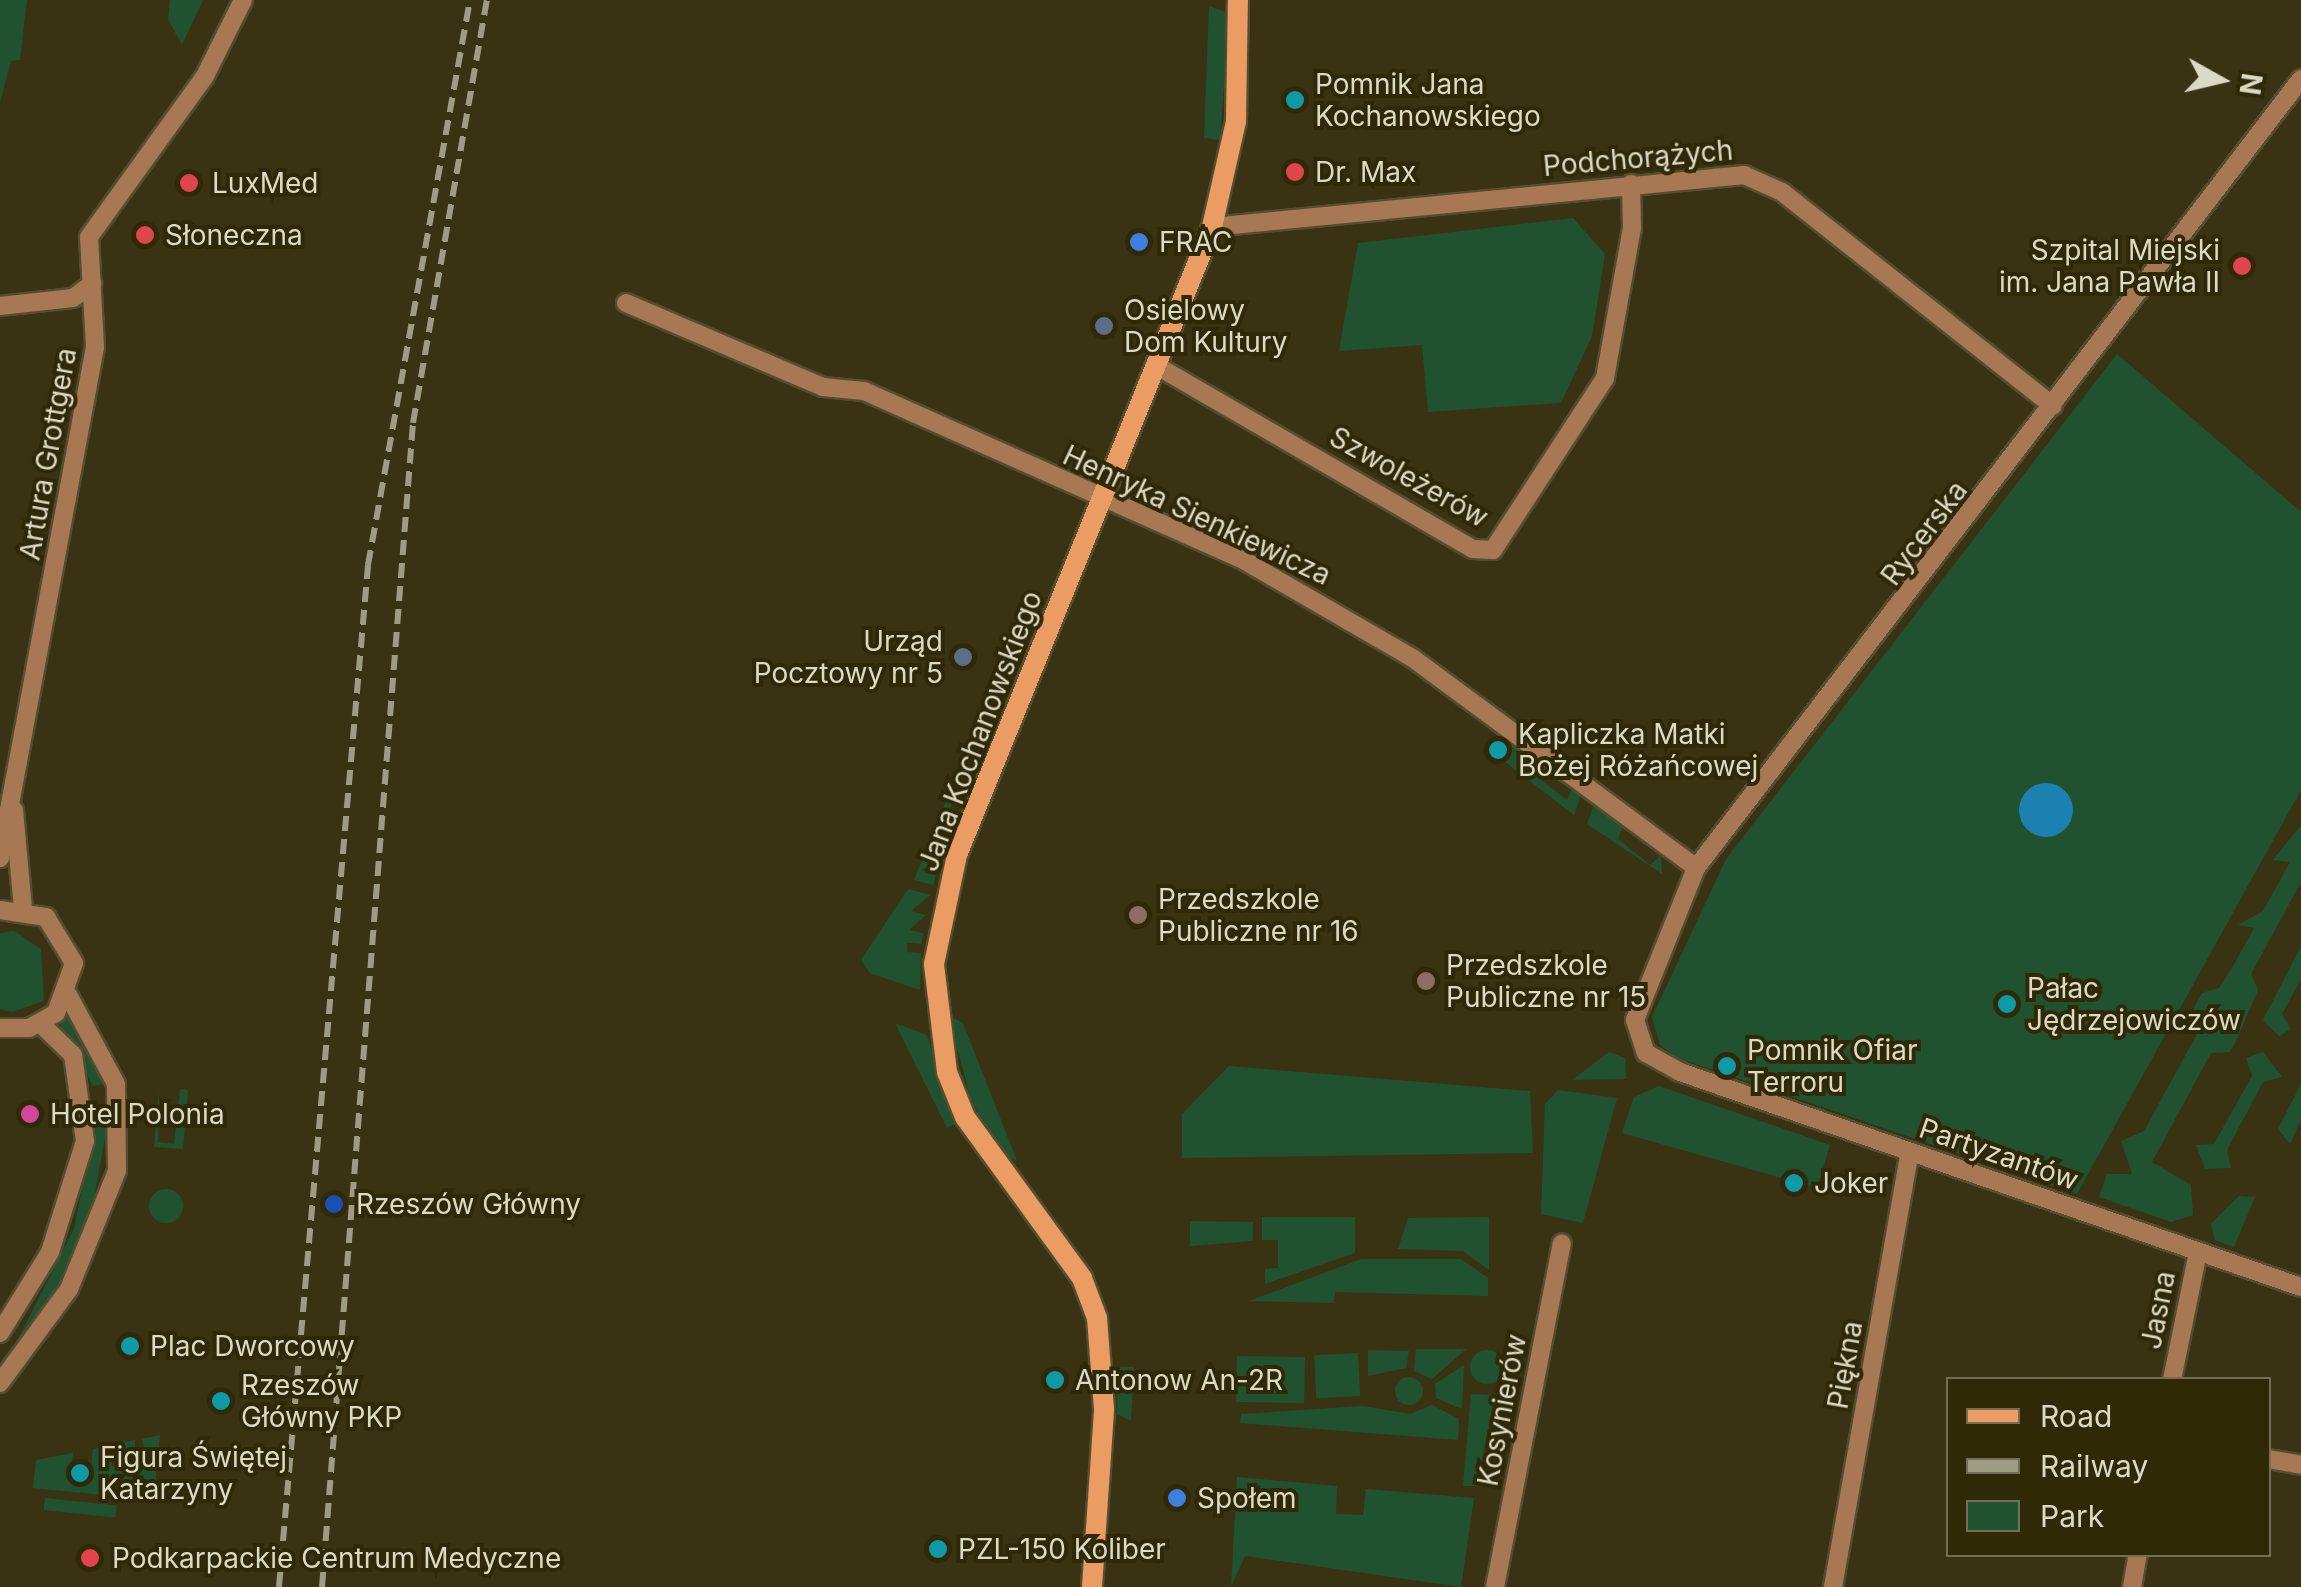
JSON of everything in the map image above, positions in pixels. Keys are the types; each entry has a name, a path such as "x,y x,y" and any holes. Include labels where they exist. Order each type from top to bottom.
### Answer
{"street":[{"name":"Artura Grottgera","path":"0,858 14,810 95,347 92,226 205,76 243,0"},
{"name":"Jana Kochanowskiego","path":"1092,1587 1104,1410 1097,1318 1073,1265 966,1116 944,1056 934,964 957,856 1212,226 1236,121 1238,0"},
{"name":"Rycerska","path":"1636,1034 1639,1003 1696,868 2300,79"},
{"name":"Podchorążych","path":"1212,226 1721,174 1764,181 2053,406"},
{"name":"Szwoleżerów","path":"1157,366 1474,549 1493,550 1604,378 1632,228 1631,184"},
{"path":"0,306 73,298 92,284"},
{"name":"Henryka Sienkiewicza","path":"626,303 823,386 864,391 1245,562 1414,659 1696,868"},
{"name":"Artura Grottgera","path":"14,810 22,909"},
{"path":"0,910 22,909 66,937 74,963 68,995 40,1023 0,1028"},
{"path":"0,1383 90,1249 121,1149 112,1067 68,995"},
{"path":"0,1333 50,1252 85,1141 72,1055 40,1023"},
{"name":"Partyzantów","path":"1636,1034 1646,1053 1680,1072 2301,1287"},
{"name":"Piękna","path":"1834,1587 1910,1152"},
{"name":"Kosynierów","path":"1495,1587 1562,1243"},
{"name":"Jasna","path":"2173,1377 2198,1252"},
{"path":"2271,1460 2301,1465"},
{"path":"2132,1587 2137,1557"}],"green space":[{"path":"0,0 27,0 20,60 11,61 0,102"},
{"path":"170,0 203,0 182,45 168,19"},
{"path":"1209,6 1229,13 1220,140 1204,138"},
{"path":"1573,218 1605,254 1592,336 1561,403 1428,412 1422,345 1339,351 1358,243"},
{"path":"2117,354 2301,512 2301,790 2077,1194 1678,1058 1660,1045 1652,1017 1726,859"},
{"path":"1514,741 1535,756 1529,771 1567,800 1573,786 1582,793 1574,815 1500,758"},
{"path":"968,747 974,751 931,853 942,858 922,870 936,875 933,885 914,880"},
{"path":"1595,802 1623,825 1618,839 1650,865 1661,855 1662,874 1587,824"},
{"path":"2301,825 2301,882 2251,974 2258,990 2237,1039 2230,1052 2211,1053 2152,1162 2191,1185 2193,1215 2171,1222 2099,1197 2107,1174 2132,1174 2121,1141 2144,1131 2197,1034 2182,1030 2202,993 2219,988 2232,968 2254,928 2238,925 2263,911 2290,862 2273,860"},
{"path":"908,889 930,895 911,911 926,915 909,930 923,933 922,944 907,943 907,952 921,953 920,990 870,973 861,960"},
{"path":"14,931 41,949 44,1001 12,1012 0,1009 0,933"},
{"path":"2301,946 2301,979 2282,1014 2291,1029 2279,1036 2263,1020"},
{"path":"68,1015 82,1032 105,1084 93,1086 59,1022"},
{"path":"948,1015 963,1023 1017,1161 998,1151 971,1099"},
{"path":"895,1023 927,1035 956,1123 947,1128"},
{"path":"1609,1052 1625,1058 1626,1079 1572,1080"},
{"path":"2263,1052 2282,1077 2263,1082 2227,1150 2231,1168 2205,1169 2196,1145 2214,1144 2252,1076 2246,1058"},
{"path":"1229,1066 1530,1091 1533,1153 1182,1158 1182,1114"},
{"path":"2301,1084 2301,1120 2290,1144 2278,1129"},
{"path":"1659,1086 1830,1145 1817,1188 1622,1133 1634,1097"},
{"path":"159,1089 158,1142 174,1144 180,1089 188,1090 183,1149 154,1147"},
{"path":"1558,1090 1617,1098 1583,1223 1541,1214 1545,1104"},
{"path":"110,1109 92,1210 55,1291 16,1343 74,1229 97,1111"},
{"path":"166,1189 178,1194 183,1206 178,1218 166,1223 154,1218 149,1206 154,1194"},
{"path":"2239,1196 2255,1197 2234,1247 2215,1240 2211,1224"},
{"path":"1262,1217 1355,1217 1355,1253 1265,1284 1265,1269 1278,1268 1278,1240 1262,1240"},
{"path":"1489,1217 1489,1270 1463,1251 1398,1249 1408,1218"},
{"path":"1190,1221 1253,1222 1253,1241 1190,1246"},
{"path":"1361,1259 1461,1259 1488,1278 1488,1296 1335,1292 1334,1303 1249,1301"},
{"path":"1416,1349 1466,1349 1432,1379 1414,1371"},
{"path":"1368,1350 1409,1351 1406,1368 1368,1376"},
{"path":"1487,1350 1499,1355 1504,1367 1499,1379 1487,1384 1475,1379 1470,1367 1475,1355"},
{"path":"1358,1353 1360,1396 1316,1398 1314,1355"},
{"path":"1237,1356 1305,1357 1304,1403 1236,1402"},
{"path":"1464,1365 1462,1409 1436,1398 1435,1384"},
{"path":"1117,1367 1134,1367 1131,1421 1117,1414"},
{"path":"1409,1377 1419,1381 1423,1391 1419,1401 1409,1405 1399,1401 1395,1391 1399,1381"},
{"path":"1471,1394 1495,1395 1477,1486 1463,1486"},
{"path":"1432,1405 1459,1419 1458,1440 1240,1423 1241,1414 1363,1406 1410,1414"},
{"path":"160,1435 154,1500 33,1488 36,1460 73,1453 70,1482 89,1484 93,1449 135,1440 135,1453 113,1451 111,1466 149,1470 142,1439"},
{"path":"1237,1477 1337,1486 1336,1514 1363,1515 1366,1489 1474,1498 1461,1587 1245,1556 1231,1587"},
{"path":"45,1498 117,1506 115,1517 44,1510"}],"water":[{"path":"2046,783 2065,791 2073,810 2065,829 2046,837 2027,829 2019,810 2027,791"}],"railway":[{"path":"279,1587 368,565 470,0"},
{"path":"322,1587 413,423 487,0"}],"place":[{"name":"Pomnik Jana Kochanowskiego","path":"1295,100"},
{"name":"Dr. Max","path":"1295,172"},
{"name":"LuxMed","path":"189,183"},
{"name":"Słoneczna","path":"145,235"},
{"name":"FRAC","path":"1139,242"},
{"name":"Szpital Miejski im. Jana Pawła II","path":"2242,266"},
{"name":"Osielowy Dom Kultury","path":"1104,326"},
{"name":"Urząd Pocztowy nr 5","path":"963,657"},
{"name":"Kapliczka Matki Bożej Różańcowej","path":"1498,750"},
{"name":"Przedszkole Publiczne nr 16","path":"1138,915"},
{"name":"Przedszkole Publiczne nr 15","path":"1426,981"},
{"name":"Pałac Jędrzejowiczów","path":"2007,1004"},
{"name":"Pomnik Ofiar Terroru","path":"1727,1066"},
{"name":"Hotel Polonia","path":"30,1114"},
{"name":"Joker","path":"1794,1183"},
{"name":"Rzeszów Główny","path":"334,1204"},
{"name":"Plac Dworcowy","path":"130,1346"},
{"name":"Antonow An-2R","path":"1055,1380"},
{"name":"Rzeszów Główny PKP","path":"221,1401"},
{"name":"Figura Świętej Katarzyny","path":"80,1473"},
{"name":"Społem","path":"1177,1498"},
{"name":"PZL-150 Koliber","path":"938,1549"},
{"name":"Podkarpackie Centrum Medyczne","path":"90,1558"}]}
